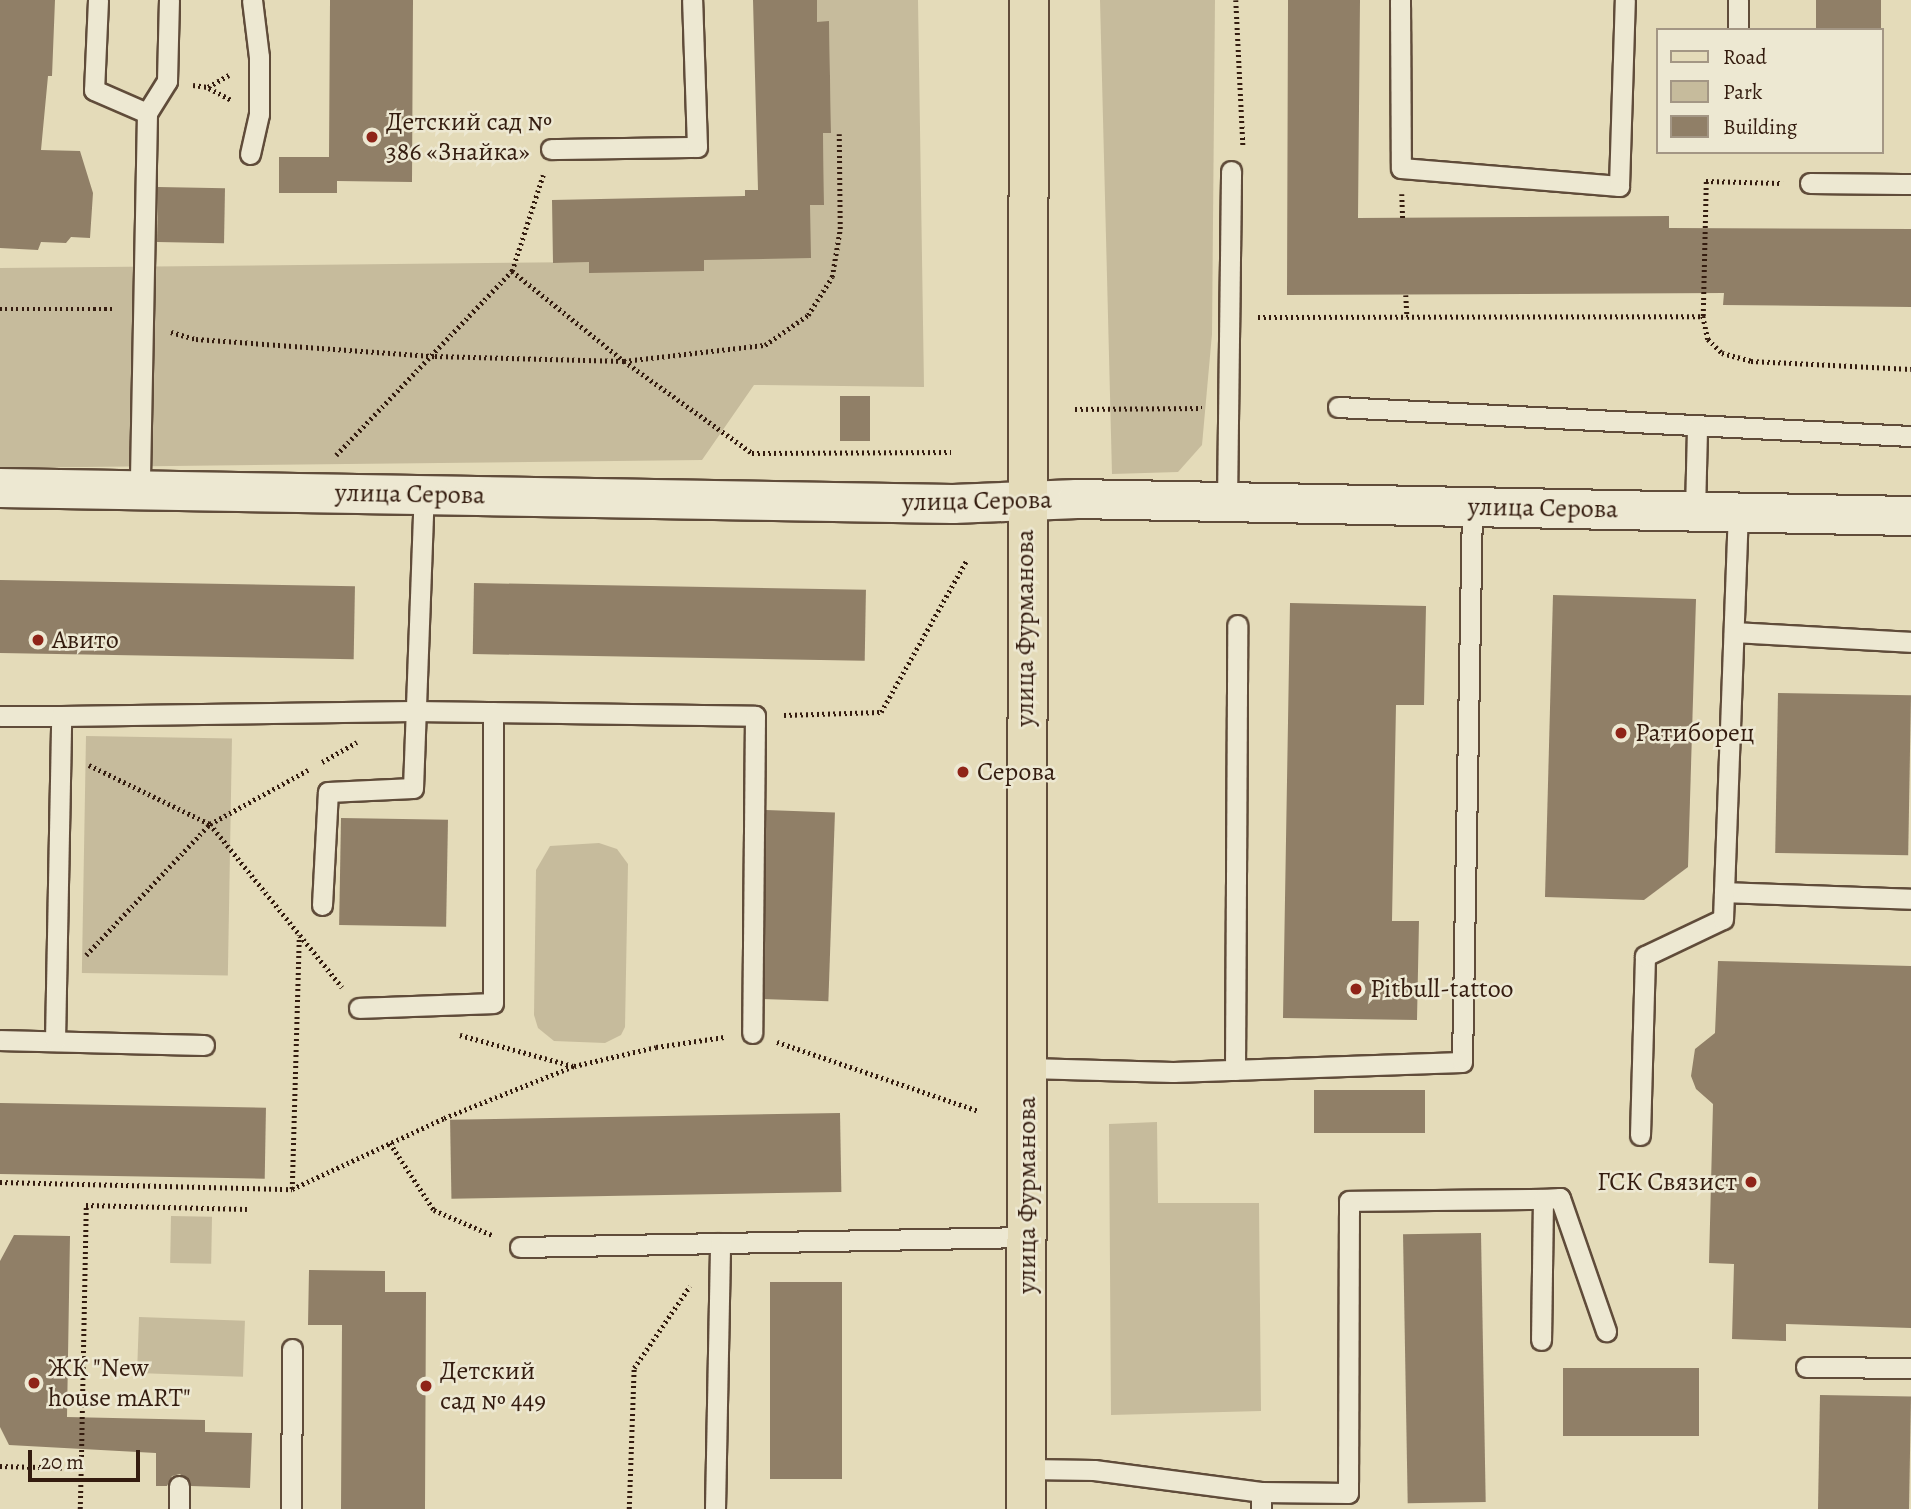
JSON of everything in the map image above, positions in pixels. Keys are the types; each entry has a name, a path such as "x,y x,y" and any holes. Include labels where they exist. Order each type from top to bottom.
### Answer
{"main road":[{"name":"улица Фурманова","path":"1026,1509 1028,1068 1025,502 1029,0"}],"street":[{"name":"улица Серова","path":"0,488 140,492 1227,503 1911,516"}],"lane":[{"path":"98,0 94,90 147,113"},
{"path":"140,492 146,310 147,113 167,81 169,0"},
{"path":"250,154 259,114 260,57 252,0"},
{"path":"551,149 697,147 692,0"},
{"path":"1400,0 1402,168 1619,186 1625,0"},
{"path":"1738,0 1738,28"},
{"path":"1227,503 1231,171"},
{"path":"1810,183 1911,184"},
{"path":"1338,407 1911,436"},
{"path":"1695,511 1697,427"},
{"path":"322,905 328,792 412,788 413,711 424,494"},
{"path":"1028,1068 1235,1070 1462,1062 1472,507"},
{"path":"1640,1135 1644,956 1723,919 1738,512"},
{"path":"1235,1070 1237,625"},
{"path":"1734,632 1911,642"},
{"path":"0,716 413,711 755,716 752,1033"},
{"path":"359,1008 493,1003 493,712"},
{"path":"55,1041 61,716"},
{"path":"1724,892 1911,899"},
{"path":"0,1040 204,1045"},
{"path":"1027,1469 1094,1470 1261,1500 1348,1493 1349,1201 1560,1198 1606,1331"},
{"path":"1541,1340 1543,1199"},
{"path":"520,1247 1026,1237"},
{"path":"715,1509 720,1243"},
{"path":"291,1509 292,1349"},
{"path":"1806,1367 1911,1368"},
{"path":"179,1509 180,1486"}],"path":[{"path":"167,81 208,87 260,57"},
{"path":"0,309 146,310 168,331 196,339 435,355 624,361 765,345 808,315 832,277 837,254 839,134"},
{"path":"298,492 435,355 512,271 551,149"},
{"path":"1810,183 1706,181 1703,316 1708,339 1722,354 1751,361 1911,369"},
{"path":"512,271 624,361 752,453 951,452"},
{"path":"1406,295 1406,317"},
{"path":"1251,317 1703,316"},
{"path":"1075,410 1228,408"},
{"path":"755,716 881,712 966,561"},
{"path":"56,986 210,824 413,711"},
{"path":"60,750 210,824 359,1008"},
{"path":"292,1189 299,934"},
{"path":"453,1033 574,1066"},
{"path":"0,1182 292,1189 390,1143 574,1066 656,1047 752,1033 978,1111"},
{"path":"390,1143 434,1210 520,1247"},
{"path":"80,1509 86,1205 247,1209"},
{"path":"629,1509 634,1368 720,1243"},
{"path":"0,1466 81,1468"}],"green space":[{"path":"817,0 918,0 924,387 754,385 702,460 0,468 0,268 589,262 589,272 704,271 704,260 810,205 824,205 823,133 831,133 829,22 817,22"},
{"path":"1100,0 1215,0 1212,334 1202,445 1178,472 1112,474"},
{"path":"86,736 232,739 228,976 82,973"},
{"path":"599,843 617,849 628,864 625,1027 621,1035 605,1043 554,1041 538,1028 534,1015 536,870 550,846"},
{"path":"1157,1122 1158,1203 1259,1203 1261,1411 1111,1415 1109,1124"},
{"path":"171,1216 212,1217 211,1264 170,1263"},
{"path":"139,1317 245,1321 243,1377 137,1373"}],"building":[{"path":"0,0 55,0 52,76 48,76 41,150 80,151 93,193 90,238 71,237 66,243 41,242 38,250 0,248"},
{"path":"330,0 413,0 412,182 337,181 337,193 279,193 279,157 329,157"},
{"path":"753,0 817,0 817,22 829,21 831,133 823,133 824,205 810,205 811,258 704,260 704,271 589,273 589,262 553,263 552,200 745,196 745,190 758,190"},
{"path":"1288,0 1360,0 1358,218 1669,216 1669,228 1911,229 1911,307 1723,305 1724,293 1287,295"},
{"path":"1816,0 1881,0 1881,28 1816,28"},
{"path":"158,187 225,188 224,243 157,242"},
{"path":"840,396 870,396 870,441 840,441"},
{"path":"0,580 355,586 354,659 0,653"},
{"path":"474,583 866,590 865,661 473,654"},
{"name":"Ратиборец","path":"1553,595 1696,599 1688,867 1644,900 1545,897"},
{"path":"1290,603 1426,606 1424,705 1396,705 1392,921 1419,921 1417,1020 1283,1018"},
{"path":"1778,693 1911,695 1908,855 1775,853"},
{"path":"766,810 835,812 828,1001 759,999"},
{"path":"341,818 448,820 446,927 339,925"},
{"path":"1718,961 1911,966 1911,1328 1786,1324 1786,1341 1732,1339 1734,1264 1709,1263 1713,1104 1696,1089 1691,1076 1695,1049 1715,1033"},
{"path":"1314,1090 1425,1090 1425,1133 1314,1133"},
{"path":"0,1103 266,1108 265,1179 0,1174"},
{"path":"840,1113 841,1192 451,1199 450,1120"},
{"path":"1481,1233 1486,1502 1408,1503 1403,1234"},
{"name":"ЖК \"New house mART\"","path":"14,1235 70,1236 67,1417 205,1420 205,1432 252,1433 250,1488 191,1486 180,1474 172,1476 167,1486 156,1486 156,1453 9,1445 0,1427 0,1261"},
{"path":"309,1270 385,1271 385,1292 426,1292 425,1509 341,1509 342,1325 308,1325"},
{"path":"770,1282 842,1282 842,1479 770,1479"},
{"path":"1563,1368 1699,1368 1699,1436 1563,1436"},
{"path":"1820,1395 1911,1397 1909,1509 1818,1509"}],"place":[{"name":"Детский сад № 386 «Знайка»","path":"372,137"},
{"name":"Авито","path":"38,640"},
{"name":"Ратиборец","path":"1621,733"},
{"name":"Серова","path":"963,772"},
{"name":"Pitbull-tattoo","path":"1356,989"},
{"name":"ГСК Связист","path":"1751,1182"},
{"name":"ЖК \"New house mART\"","path":"34,1383"},
{"name":"Детский сад № 449","path":"426,1386"}]}
